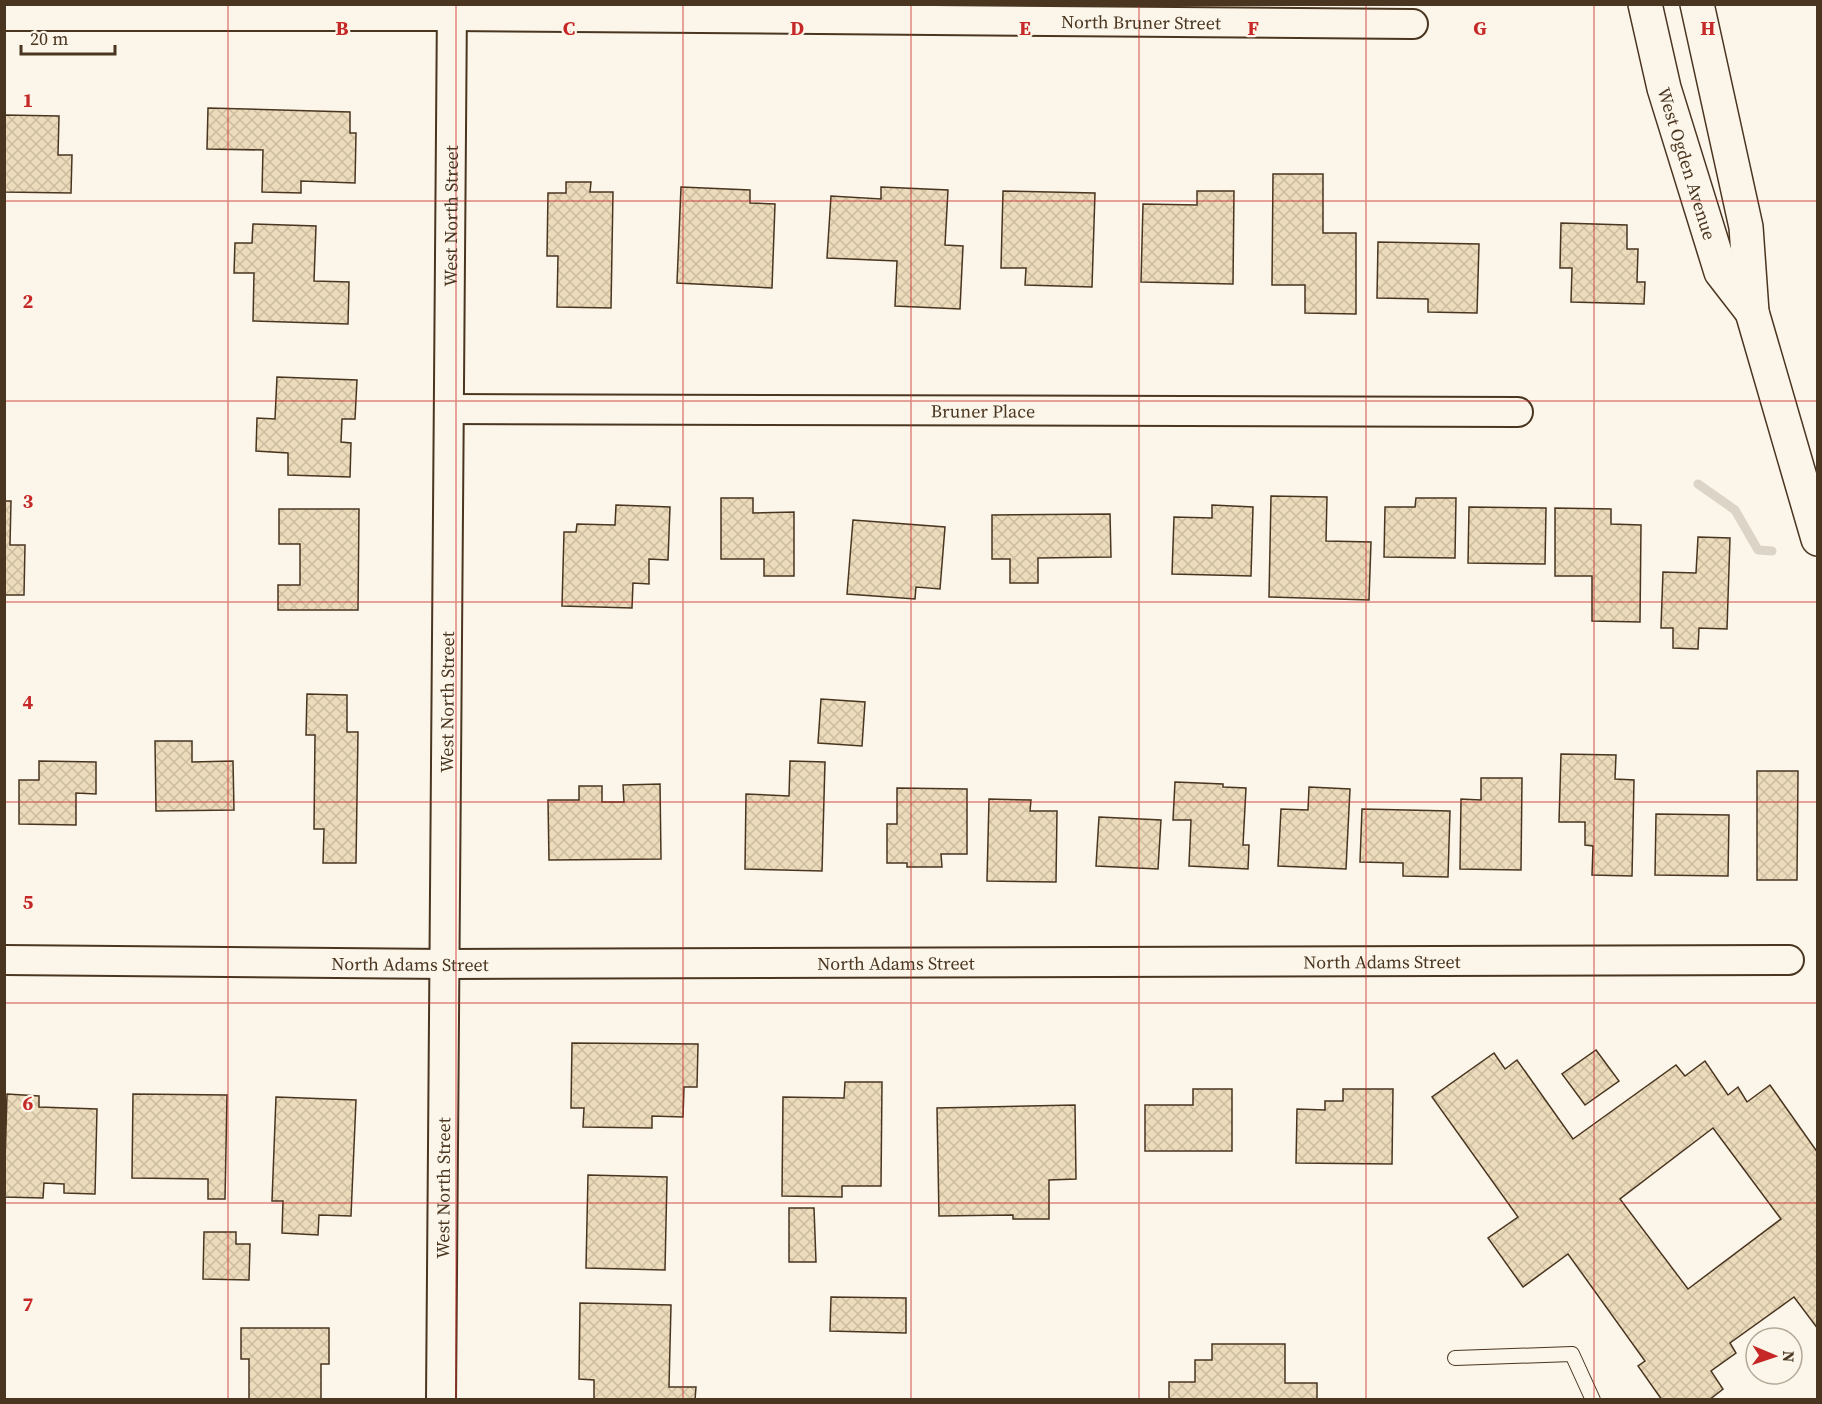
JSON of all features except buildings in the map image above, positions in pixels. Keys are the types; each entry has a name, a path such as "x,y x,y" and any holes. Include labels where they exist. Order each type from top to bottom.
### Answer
{"main road":[{"name":"West Ogden Avenue","path":"1645,4 1664,88 1720,272 1752,312"},
{"name":"West Ogden Avenue","path":"1697,4 1746,227 1752,312 1818,539"}],"street":[{"name":"North Bruner Street","path":"4,16 452,10 1413,24"},
{"name":"West North Street","path":"441,1400 452,10"},
{"name":"Bruner Place","path":"449,409 1518,412"},
{"name":"North Adams Street","path":"4,960 446,964 1789,960"}],"lane":[{"path":"1455,1358 1572,1354 1593,1400"}],"waterway":[{"path":"1698,484 1735,510 1758,550 1772,551"}]}
